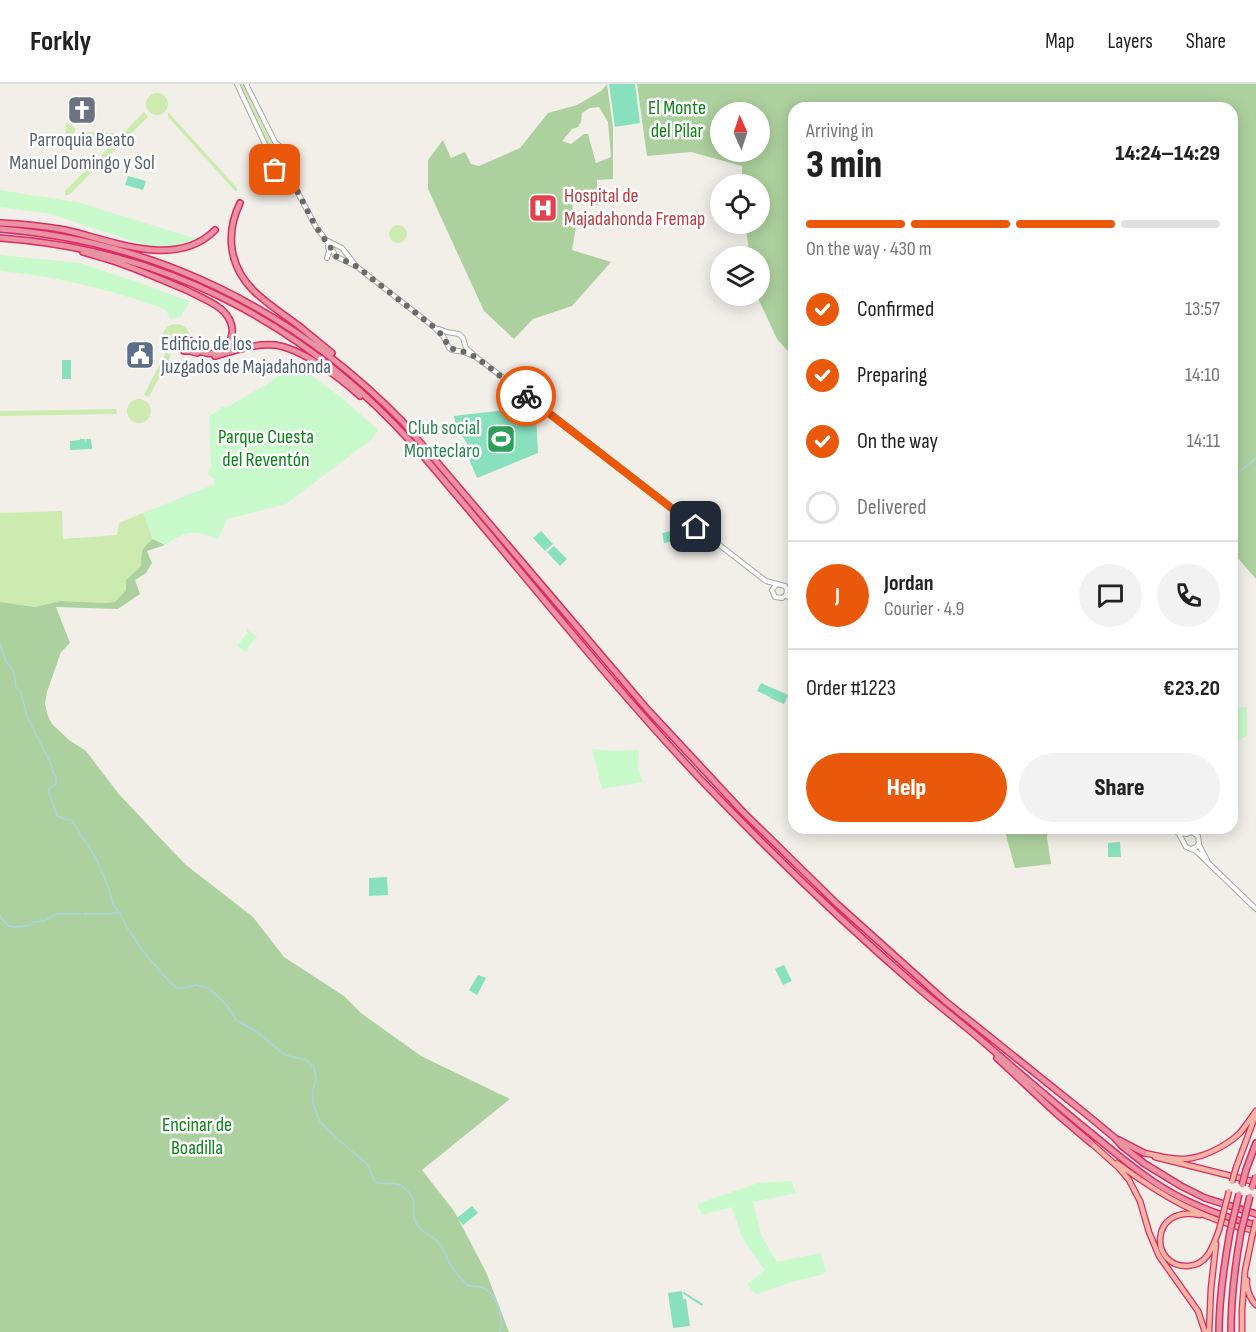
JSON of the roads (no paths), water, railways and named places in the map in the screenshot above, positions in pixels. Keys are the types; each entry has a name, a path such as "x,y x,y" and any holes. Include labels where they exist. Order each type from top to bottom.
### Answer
{"highway":[{"path":"240,203 232,224 230,239 235,262 243,278 255,292 326,347 386,404 648,710 770,839 837,904 936,993 1145,1164 1181,1186 1216,1203 1256,1214"},
{"path":"0,222 62,230 156,251 175,250 200,243 215,230"},
{"path":"17,224 75,236 90,243"},
{"path":"0,229 90,243 133,254 170,267 237,297 268,314 301,335 354,375"},
{"path":"0,238 31,241 112,256 193,284 280,330 352,383 386,415 438,474 605,673 696,774 841,918 955,1019 1154,1182 1206,1209 1256,1222 1244,1283 1242,1332"},
{"path":"70,248 146,273 189,292 222,310 229,318 233,333 231,341 216,353 205,354 194,348 192,341"},
{"path":"184,351 216,356 245,348 276,345 296,351 349,386 386,415"},
{"path":"955,1019 962,1028 1119,1168 1140,1202 1159,1256 1198,1311 1207,1332"},
{"path":"1144,1153 1173,1158 1191,1158 1207,1153 1225,1144 1239,1133 1256,1113"},
{"path":"1207,1216 1191,1213 1180,1214 1172,1217 1166,1223 1160,1240 1162,1251 1167,1258 1183,1266 1194,1266 1202,1262 1212,1251 1236,1168 1256,1113"},
{"path":"1115,1138 1165,1161 1219,1173 1254,1185"},
{"path":"1091,1143 1155,1189 1207,1216 1237,1227 1256,1230"},
{"path":"1219,1332 1225,1256 1239,1194 1256,1143"},
{"path":"1231,1332 1236,1256 1256,1176"},
{"path":"1207,1332 1210,1288 1219,1230"},
{"path":"1248,1257 1246,1284 1252,1301 1256,1305"}],"street":[{"path":"237,84 271,157 270,162 273,168 288,178 298,193 329,248 327,258 336,248 339,248"},
{"path":"246,84 275,142 290,156 292,174 298,193"},
{"path":"271,157 276,152 283,151"},
{"path":"281,172 287,170 291,164"},
{"path":"323,237 342,248 356,266 435,328 449,348 476,357"},
{"path":"323,237 335,256 356,266"},
{"path":"339,258 344,252"},
{"path":"435,328 459,334 466,348 476,357 536,403"},
{"path":"446,342 448,336 453,333"},
{"path":"455,351 461,348 464,342"},
{"path":"536,403 545,402 546,411"},
{"path":"536,403 537,411 542,413 546,411"},
{"path":"546,411 764,580 775,597 784,596 788,599"},
{"path":"764,580 785,586 787,590 784,596"},
{"path":"772,590 776,585"},
{"path":"1178,834 1186,847 1196,851 1256,909"},
{"path":"1181,834 1187,834 1183,841"},
{"path":"1196,834 1198,844 1209,863"},
{"path":"1191,849 1198,844"}],"waterway":[{"path":"1238,473 1256,458"},
{"path":"0,644 6,661 14,672 16,688 21,692 27,717 56,776 56,784 48,789 57,816 72,821 97,860 113,905 142,950 177,988 196,985 209,988 226,1004 236,1020 257,1032 285,1055 306,1060 314,1067 316,1078 313,1104 320,1122 367,1164 375,1182 399,1185 410,1193 414,1218 418,1226 440,1244 453,1269 465,1283 469,1286 480,1287 493,1297 501,1314 500,1332"},
{"path":"84,914 119,912"},
{"path":"0,916 8,926 15,927 28,926 58,914 81,914"}],"place":[{"name":"Parroquia Beato Manuel Domingo y Sol","path":"82,110"},
{"name":"Hospital de Majadahonda Fremap","path":"543,208"},
{"name":"Edificio de los Juzgados de Majadahonda","path":"140,355"},
{"name":"Club social Monteclaro","path":"501,439"}],"park label":[{"name":"El Monte del Pilar","path":"677,120"},
{"name":"Parque Cuesta del Reventón","path":"266,448"},
{"name":"Encinar de Boadilla","path":"197,1136"}]}
